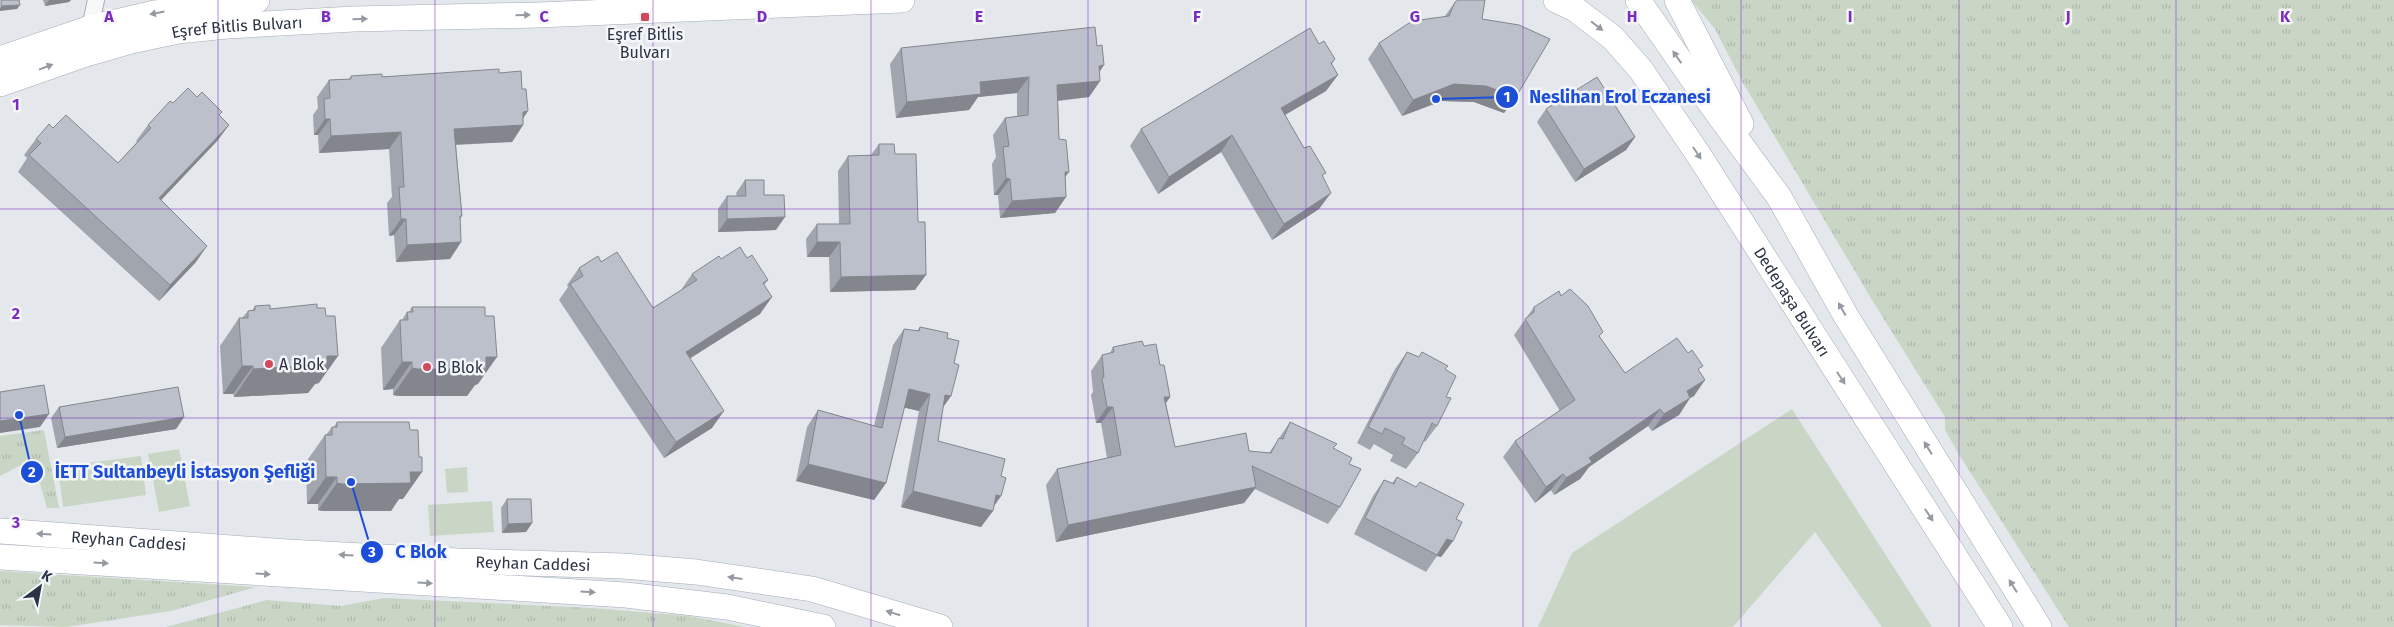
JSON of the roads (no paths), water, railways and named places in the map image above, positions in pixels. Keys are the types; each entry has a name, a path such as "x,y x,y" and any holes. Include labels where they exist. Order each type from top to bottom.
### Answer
{"main road":[{"name":"Eşref Bitlis Bulvarı","path":"0,60 90,28 155,13 257,0"},
{"name":"Eşref Bitlis Bulvarı","path":"0,84 86,54 131,41 178,31 227,26 354,19 538,15 902,0"},
{"name":"Dedepaşa Bulvarı","path":"1556,0 1575,9 1613,38 1642,70 2000,627"},
{"path":"1638,0 1779,197"},
{"path":"1677,0 1779,197 1846,316 2039,627"},
{"name":"Reyhan Caddesi","path":"0,531 225,559 626,595 726,607 823,627"},
{"name":"Reyhan Caddesi","path":"0,556 458,561 623,566 696,572 812,589 940,627"}],"street":[{"path":"90,28 96,0"}],"place":[{"name":"Eşref Bitlis Bulvarı","path":"645,17"},
{"name":"Neslihan Erol Eczanesi","path":"1436,99"},
{"name":"A Blok","path":"269,364"},
{"name":"B Blok","path":"427,367"},
{"name":"İETT Sultanbeyli İstasyon Şefliği","path":"19,415"},
{"name":"C Blok","path":"351,482"}]}
